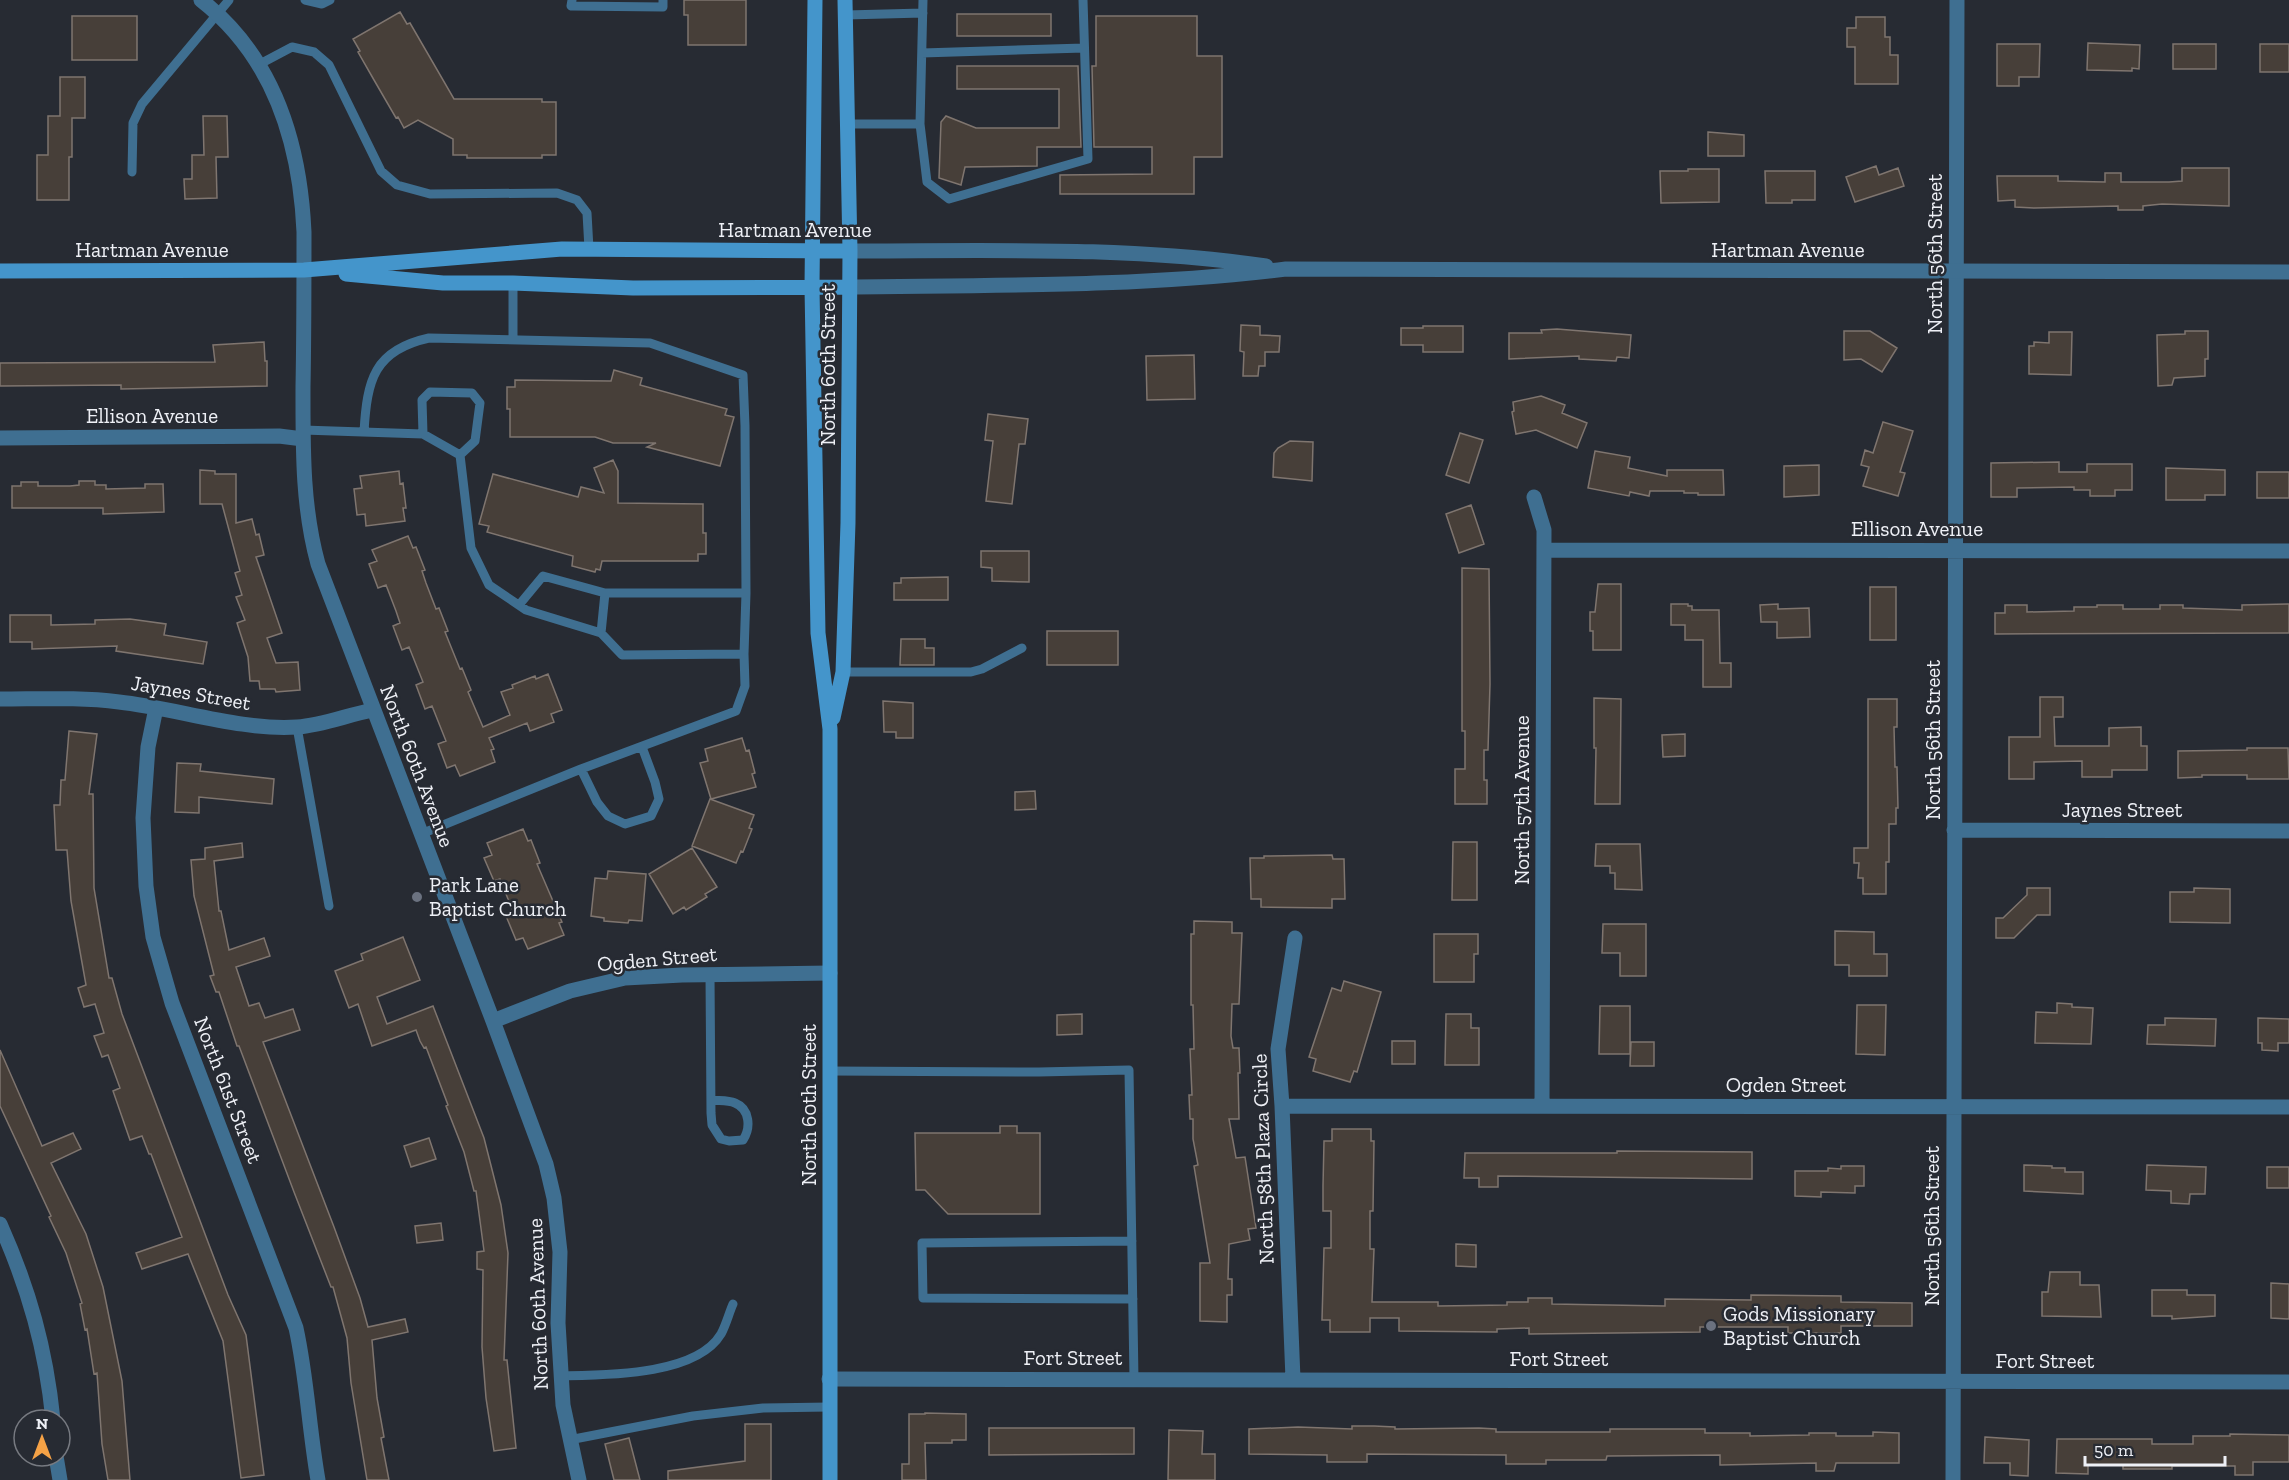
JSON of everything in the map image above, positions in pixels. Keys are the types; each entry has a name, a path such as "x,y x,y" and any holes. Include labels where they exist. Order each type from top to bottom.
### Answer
{"main road":[{"name":"North 60th Street","path":"815,0 813,287 818,633 830,729 830,1480"},
{"name":"North 60th Street","path":"830,729 843,672 848,523 849,251 846,7"},
{"name":"Hartman Avenue","path":"0,271 304,270 562,249 849,251"},
{"name":"Hartman Avenue","path":"304,270 443,283 513,283 633,288 849,287"}],"street":[{"name":"North 60th Avenue","path":"201,0 236,34 258,65 282,111 292,140 299,169 303,209 303,434 306,511 311,540 373,710 537,1136 554,1198 560,1252 558,1323 560,1376 569,1440 579,1480"},
{"name":"North 56th Street","path":"1953,1480 1957,0"},
{"name":"Hartman Avenue","path":"849,251 1059,251 1218,259 1286,269"},
{"name":"Hartman Avenue","path":"849,287 1058,284 1219,277 1286,269 2289,272"},
{"name":"Ellison Avenue","path":"0,438 303,434"},
{"name":"North 57th Avenue","path":"1534,497 1544,530 1545,550 1542,1106"},
{"name":"Ellison Avenue","path":"1545,550 2289,551"},
{"name":"Jaynes Street","path":"0,699 87,699 255,725 297,727 320,724 373,710"},
{"name":"North 61st Street","path":"156,708 148,747 143,818 146,886 153,937 172,1003 296,1328 302,1353 309,1430 318,1480"},
{"name":"Jaynes Street","path":"1954,830 2289,831"},
{"name":"North 58th Plaza Circle","path":"1293,1379 1278,1049 1295,938"},
{"name":"Ogden Street","path":"493,1021 570,991 625,978 830,973"},
{"name":"Ogden Street","path":"1282,1106 2289,1107"},
{"path":"0,1224 19,1266 38,1326 52,1408"},
{"name":"Fort Street","path":"829,1379 2289,1382"}],"lane":[{"path":"132,172 133,123 142,104 229,0"},
{"path":"305,0 322,4 330,0"},
{"path":"572,0 571,6 663,7 663,0"},
{"path":"923,0 920,124 927,182 950,199 1088,159 1083,0"},
{"path":"846,7 923,13"},
{"path":"258,65 292,47 314,52 329,64 381,171 397,185 430,194 557,193 578,200 587,213 589,249"},
{"path":"922,53 1084,48"},
{"path":"848,124 920,124"},
{"path":"513,283 513,339"},
{"path":"364,432 366,409 373,378 380,366 395,350 409,343 429,338 650,343 743,375 745,686 736,711 581,769 421,834"},
{"path":"423,434 422,400 430,392 472,393 480,403 475,441 460,455"},
{"path":"303,434 364,432 423,434 460,455"},
{"path":"460,455 471,548 489,585 526,610 601,633 622,655 744,654"},
{"path":"519,605 543,576 605,593 746,593"},
{"path":"601,633 605,593"},
{"path":"843,672 971,672 982,669 1022,648"},
{"path":"297,727 329,906"},
{"path":"581,769 597,802 608,816 626,824 651,816 659,798 656,782 642,747"},
{"path":"710,975 711,1100 712,1125 721,1139 743,1140 747,1134 748,1116 741,1107 734,1102 711,1100"},
{"path":"830,1071 1129,1070 1134,1379"},
{"path":"1132,1241 922,1243 923,1298 1132,1299"},
{"path":"560,1376 640,1372 696,1357 720,1335 733,1304"},
{"path":"569,1440 693,1416 763,1408 829,1407"}],"building":[{"path":"684,0 746,0 746,45 688,45 688,15 684,15"},
{"path":"400,12 407,24 410,23 454,99 542,99 542,102 556,102 556,155 542,155 542,158 467,158 467,155 453,155 453,139 418,120 404,128 374,80 353,39"},
{"path":"957,14 1051,14 1051,36 957,36"},
{"path":"72,16 137,16 137,60 72,60"},
{"path":"1096,16 1197,16 1197,56 1222,56 1222,157 1194,157 1194,194 1060,194 1060,175 1152,174 1152,147 1094,147 1092,66 1096,66"},
{"path":"1856,17 1885,17 1885,37 1890,37 1890,55 1898,55 1898,84 1855,84 1855,47 1847,47 1847,28 1856,28"},
{"path":"2088,43 2140,45 2139,69 2132,68 2132,71 2087,70"},
{"path":"1997,44 2040,44 2039,77 2019,77 2019,86 1997,86"},
{"path":"2173,44 2216,44 2216,69 2173,69"},
{"path":"2260,44 2289,44 2289,72 2260,72"},
{"path":"957,66 1078,66 1081,147 1037,147 1037,166 965,167 961,185 939,178 941,122 946,116 976,128 1059,128 1059,89 957,89"},
{"path":"60,77 85,77 85,118 72,118 69,200 37,200 37,155 48,155 48,116 60,116"},
{"path":"203,116 227,116 228,157 216,157 217,198 185,199 184,179 192,179 192,155 204,155"},
{"path":"1708,132 1744,135 1744,156 1708,156"},
{"path":"1876,166 1879,175 1898,168 1904,186 1855,202 1846,177"},
{"path":"2182,168 2229,168 2229,206 2162,204 2143,206 2143,210 2118,210 2118,206 2015,207 2015,200 1998,201 1997,176 2058,176 2058,181 2105,182 2105,173 2121,173 2121,182 2169,182 2182,181"},
{"path":"1688,169 1719,169 1719,202 1661,203 1660,171 1688,171"},
{"path":"1765,171 1815,171 1815,200 1766,203"},
{"path":"1241,325 1260,326 1260,335 1280,336 1279,352 1265,352 1265,366 1259,366 1258,376 1243,376 1244,352 1240,351"},
{"path":"1423,326 1463,326 1463,352 1423,352 1423,345 1401,345 1401,328 1423,328"},
{"path":"1557,329 1631,335 1629,358 1617,357 1616,361 1579,359 1579,356 1509,359 1509,333 1542,333 1541,330"},
{"path":"1844,331 1870,331 1897,348 1882,372 1861,359 1844,360"},
{"path":"2185,331 2208,331 2208,359 2205,359 2205,376 2174,378 2172,385 2158,386 2157,335 2185,334"},
{"path":"2049,332 2072,332 2071,375 2029,374 2029,346 2034,346 2034,342 2049,343"},
{"path":"264,342 267,386 121,389 121,385 0,386 0,363 215,362 213,345"},
{"path":"1194,355 1195,399 1147,400 1146,356"},
{"path":"614,370 642,378 640,385 727,409 725,415 734,417 720,466 647,447 656,443 613,443 595,437 510,437 507,387 515,387 515,380 611,381"},
{"path":"1541,396 1565,405 1562,413 1587,423 1577,448 1536,430 1516,434 1512,412 1514,411 1513,402"},
{"path":"988,414 1028,419 1025,444 1019,444 1012,504 986,501 993,441 985,440"},
{"path":"1883,422 1913,431 1900,472 1905,473 1898,496 1863,486 1869,467 1861,465 1865,450 1873,453"},
{"path":"1460,433 1483,440 1469,483 1446,475"},
{"path":"1290,441 1313,442 1312,481 1273,477 1274,453"},
{"path":"1595,451 1630,457 1628,468 1667,476 1667,470 1723,470 1724,495 1698,495 1698,493 1684,493 1684,491 1650,491 1649,496 1630,492 1629,496 1588,488"},
{"path":"613,460 618,471 618,503 703,504 706,554 698,554 698,561 602,561 600,570 596,569 595,572 572,566 573,556 487,532 489,526 479,524 493,474 578,497 581,487 604,493 594,468"},
{"path":"2059,462 2059,472 2087,472 2087,464 2132,464 2132,490 2115,490 2115,496 2090,496 2090,490 2074,490 2074,487 2017,488 2017,497 1991,497 1991,463"},
{"path":"1819,465 1819,495 1784,497 1784,466"},
{"path":"2166,468 2225,470 2225,495 2205,495 2205,500 2166,500"},
{"path":"200,470 215,471 215,474 236,474 236,523 252,519 256,535 259,534 264,555 256,557 282,633 267,638 276,663 298,662 300,690 276,692 275,689 260,689 259,681 250,681 248,657 237,623 245,620 236,597 242,595 235,573 240,571 222,504 200,504"},
{"path":"399,471 406,508 403,508 405,521 366,526 365,514 357,515 354,489 362,488 360,476"},
{"path":"2257,472 2289,472 2289,498 2257,498"},
{"path":"79,481 95,481 95,485 106,485 106,489 145,488 145,484 163,484 164,512 103,514 103,508 12,508 12,486 21,486 21,482 38,482 38,486 70,486 79,485"},
{"path":"1471,505 1484,544 1459,553 1446,514"},
{"path":"408,536 413,548 416,547 425,570 422,571 426,583 436,609 439,608 448,631 445,632 471,690 468,692 483,727 510,715 501,692 535,676 536,679 548,674 562,710 551,714 554,722 530,731 527,723 489,738 494,749 491,750 495,762 460,776 455,765 447,768 438,744 446,741 432,706 425,709 416,685 423,682 409,647 402,650 393,626 400,623 386,585 378,588 369,564 377,561 372,550"},
{"path":"981,551 1029,551 1029,582 992,581 992,568 981,567"},
{"path":"1462,568 1489,569 1490,684 1488,750 1484,750 1487,804 1455,804 1455,769 1465,769 1465,731 1462,731"},
{"path":"948,577 948,600 894,600 894,583 901,583 901,578"},
{"path":"1598,584 1621,584 1621,650 1593,650 1590,612 1595,612"},
{"path":"1870,587 1896,587 1896,640 1870,640"},
{"path":"1671,604 1688,604 1692,606 1692,610 1719,610 1720,663 1731,663 1731,687 1703,687 1703,640 1685,640 1685,625 1671,625"},
{"path":"1778,604 1778,609 1809,608 1810,637 1777,638 1777,622 1761,622 1760,605"},
{"path":"2289,604 2289,633 1995,634 1995,613 2005,613 2005,605 2027,605 2027,612 2074,611 2074,607 2097,607 2097,605 2123,605 2123,609 2160,609 2160,605 2183,605 2183,608 2242,610 2242,605"},
{"path":"10,615 51,615 51,625 95,624 95,620 130,619 166,624 164,635 207,642 203,664 116,651 117,646 32,649 32,642 10,642"},
{"path":"1047,631 1118,631 1118,665 1047,665"},
{"path":"901,639 925,639 925,648 934,648 934,665 900,665"},
{"path":"2040,697 2063,697 2063,717 2054,717 2055,746 2109,746 2109,728 2141,727 2141,746 2147,746 2147,770 2112,770 2112,777 2082,777 2082,761 2034,762 2034,779 2009,779 2009,737 2040,737"},
{"path":"1594,698 1621,699 1620,804 1595,804"},
{"path":"1868,699 1897,699 1897,727 1894,727 1898,808 1896,808 1896,824 1889,824 1886,894 1863,894 1863,878 1858,878 1859,863 1854,863 1854,848 1868,848"},
{"path":"883,701 913,703 913,738 896,738 896,732 884,732"},
{"path":"69,731 97,734 89,794 93,794 94,888 109,978 112,978 122,1014 228,1295 246,1335 264,1475 241,1478 223,1341 188,1254 142,1269 136,1253 182,1237 142,1136 130,1140 113,1091 120,1088 108,1055 102,1057 94,1036 104,1033 95,1004 84,1007 78,988 86,985 71,901 67,850 56,850 54,805 60,805 61,780 65,780"},
{"path":"1685,734 1685,756 1663,757 1662,735"},
{"path":"742,738 746,751 749,750 756,787 711,799 700,763 708,761 705,749"},
{"path":"2247,748 2288,748 2289,779 2247,779 2247,775 2202,775 2202,777 2178,778 2178,751 2247,750"},
{"path":"177,763 201,764 200,771 274,779 272,804 199,797 199,813 175,812"},
{"path":"1035,791 1036,809 1015,810 1015,792"},
{"path":"710,799 754,815 749,828 752,829 736,863 692,846"},
{"path":"523,829 528,841 531,840 540,863 537,864 562,922 559,923 564,935 528,949 523,938 516,940 506,916 514,914 500,879 494,881 484,858 492,855 487,843"},
{"path":"1453,842 1477,842 1477,900 1452,900"},
{"path":"242,843 243,857 214,861 219,911 221,911 229,950 264,938 270,956 236,967 249,1006 259,1003 265,1018 293,1009 300,1030 263,1042 334,1227 368,1327 405,1319 408,1332 372,1340 377,1398 384,1437 381,1438 389,1480 367,1480 351,1383 347,1338 333,1287 331,1287 239,1046 237,1046 219,992 216,992 210,976 214,975 194,896 191,860 205,859 205,848"},
{"path":"1596,844 1640,844 1642,890 1615,889 1615,873 1610,873 1610,866 1595,866"},
{"path":"692,848 717,887 705,894 707,897 686,910 684,907 673,914 649,874"},
{"path":"1332,855 1333,859 1344,859 1345,899 1332,899 1332,908 1261,907 1261,899 1251,899 1250,858"},
{"path":"608,871 646,874 642,921 629,920 628,923 604,921 604,918 591,916 595,878 607,879"},
{"path":"2027,888 2050,888 2050,915 2037,915 2014,938 1996,938 1996,918 2003,918 2027,895"},
{"path":"2194,888 2230,889 2230,923 2170,922 2170,892 2194,892"},
{"path":"1194,921 1232,922 1232,933 1242,933 1239,1004 1232,1004 1231,1036 1233,1048 1239,1048 1239,1119 1229,1119 1236,1158 1245,1157 1256,1228 1248,1229 1250,1240 1229,1244 1228,1279 1232,1279 1232,1295 1227,1295 1227,1322 1200,1321 1200,1263 1210,1263 1194,1166 1198,1165 1193,1139 1193,1119 1190,1119 1189,1095 1192,1095 1190,1049 1194,1049 1193,1005 1191,1005 1191,934 1194,934"},
{"path":"1603,924 1646,924 1646,976 1620,976 1620,953 1602,953"},
{"path":"1835,931 1874,932 1874,954 1887,954 1887,976 1849,976 1849,965 1835,965"},
{"path":"1434,934 1478,934 1478,954 1474,954 1474,982 1434,982"},
{"path":"403,937 420,980 377,997 387,1024 433,1006 484,1138 501,1205 508,1253 504,1360 507,1360 516,1448 494,1451 486,1398 482,1347 483,1270 477,1269 477,1252 484,1251 476,1191 474,1191 464,1152 426,1047 424,1048 416,1030 372,1046 358,1004 349,1008 335,971 363,960 361,954"},
{"path":"1344,981 1381,992 1357,1072 1354,1071 1350,1082 1313,1071 1316,1059 1309,1057 1332,988 1341,991"},
{"path":"2057,1003 2072,1004 2072,1007 2093,1008 2091,1044 2035,1043 2036,1012 2057,1013"},
{"path":"1857,1005 1886,1005 1885,1055 1856,1054"},
{"path":"1600,1006 1630,1006 1630,1054 1599,1054"},
{"path":"1082,1014 1082,1034 1057,1035 1057,1015"},
{"path":"1446,1014 1471,1014 1471,1028 1479,1028 1479,1065 1445,1065"},
{"path":"2165,1018 2216,1019 2215,1046 2147,1044 2148,1025 2165,1025"},
{"path":"2258,1018 2289,1019 2289,1043 2278,1043 2278,1051 2262,1050 2262,1043 2258,1043"},
{"path":"1392,1041 1415,1041 1415,1064 1392,1064"},
{"path":"1631,1042 1654,1042 1654,1066 1630,1066"},
{"path":"0,1050 42,1146 73,1133 81,1149 51,1163 86,1234 103,1287 122,1381 130,1480 108,1480 102,1444 97,1373 94,1374 87,1329 85,1330 80,1304 82,1303 66,1253 49,1217 51,1216 0,1106"},
{"path":"1000,1126 1017,1126 1017,1133 1040,1133 1040,1214 948,1214 925,1190 916,1190 915,1133 1000,1133"},
{"path":"1332,1129 1371,1129 1371,1141 1374,1141 1373,1211 1370,1211 1370,1249 1374,1249 1372,1302 1438,1302 1438,1306 1507,1305 1507,1302 1528,1302 1528,1298 1552,1298 1552,1304 1665,1306 1665,1299 1751,1300 1751,1295 1841,1296 1841,1302 1912,1303 1912,1326 1841,1326 1841,1333 1788,1333 1788,1327 1700,1327 1700,1332 1529,1334 1529,1328 1497,1329 1497,1332 1399,1331 1399,1318 1370,1318 1370,1332 1330,1332 1330,1320 1322,1320 1324,1248 1331,1248 1331,1211 1323,1211 1323,1186 1324,1141 1332,1141"},
{"path":"429,1138 436,1159 411,1167 404,1146"},
{"path":"1617,1151 1752,1152 1752,1179 1498,1176 1498,1187 1479,1187 1479,1178 1464,1178 1465,1153 1617,1153"},
{"path":"2024,1165 2052,1166 2052,1168 2065,1168 2065,1172 2083,1172 2083,1194 2024,1191"},
{"path":"2147,1165 2206,1167 2205,1194 2190,1194 2189,1204 2171,1203 2171,1191 2146,1190"},
{"path":"1841,1166 1864,1166 1864,1186 1855,1186 1855,1193 1821,1192 1821,1197 1795,1196 1795,1171 1828,1171 1828,1168 1841,1169"},
{"path":"2267,1167 2289,1167 2289,1188 2267,1188"},
{"path":"441,1223 443,1240 417,1243 415,1226"},
{"path":"1456,1244 1476,1245 1476,1267 1456,1266"},
{"path":"2050,1272 2080,1272 2080,1285 2099,1285 2101,1317 2042,1316 2042,1292 2048,1292"},
{"path":"2271,1283 2289,1284 2289,1319 2271,1318"},
{"path":"2152,1290 2187,1290 2187,1295 2215,1295 2215,1316 2172,1319 2172,1316 2152,1316"},
{"path":"909,1414 966,1414 966,1440 952,1440 952,1443 925,1443 926,1480 902,1480 902,1464 909,1464"},
{"path":"745,1424 771,1424 771,1480 668,1480 668,1471 745,1461"},
{"path":"1352,1426 1395,1427 1395,1429 1479,1428 1496,1429 1496,1432 1705,1429 1705,1433 1750,1433 1750,1436 1836,1433 1836,1436 1873,1436 1873,1432 1899,1433 1899,1463 1836,1463 1834,1471 1816,1471 1816,1463 1720,1465 1720,1455 1607,1456 1606,1460 1546,1460 1546,1464 1506,1464 1506,1455 1367,1454 1367,1462 1327,1462 1327,1455 1249,1454 1249,1429 1298,1427 1352,1429"},
{"path":"989,1428 1134,1428 1134,1454 989,1455"},
{"path":"1169,1430 1203,1431 1202,1454 1215,1454 1215,1480 1168,1480"},
{"path":"2230,1434 2289,1435 2289,1462 2253,1462 2253,1475 2235,1475 2235,1466 2123,1469 2123,1465 2088,1465 2088,1474 2056,1473 2057,1439 2152,1439 2152,1444 2193,1444 2193,1436 2230,1436"},
{"path":"1985,1437 2029,1440 2028,1476 2010,1475 2010,1463 1984,1463"},
{"path":"629,1438 640,1480 614,1480 605,1444"}],"place":[{"name":"Park Lane Baptist Church","path":"417,897"},
{"name":"Gods Missionary Baptist Church","path":"1711,1326"}]}
